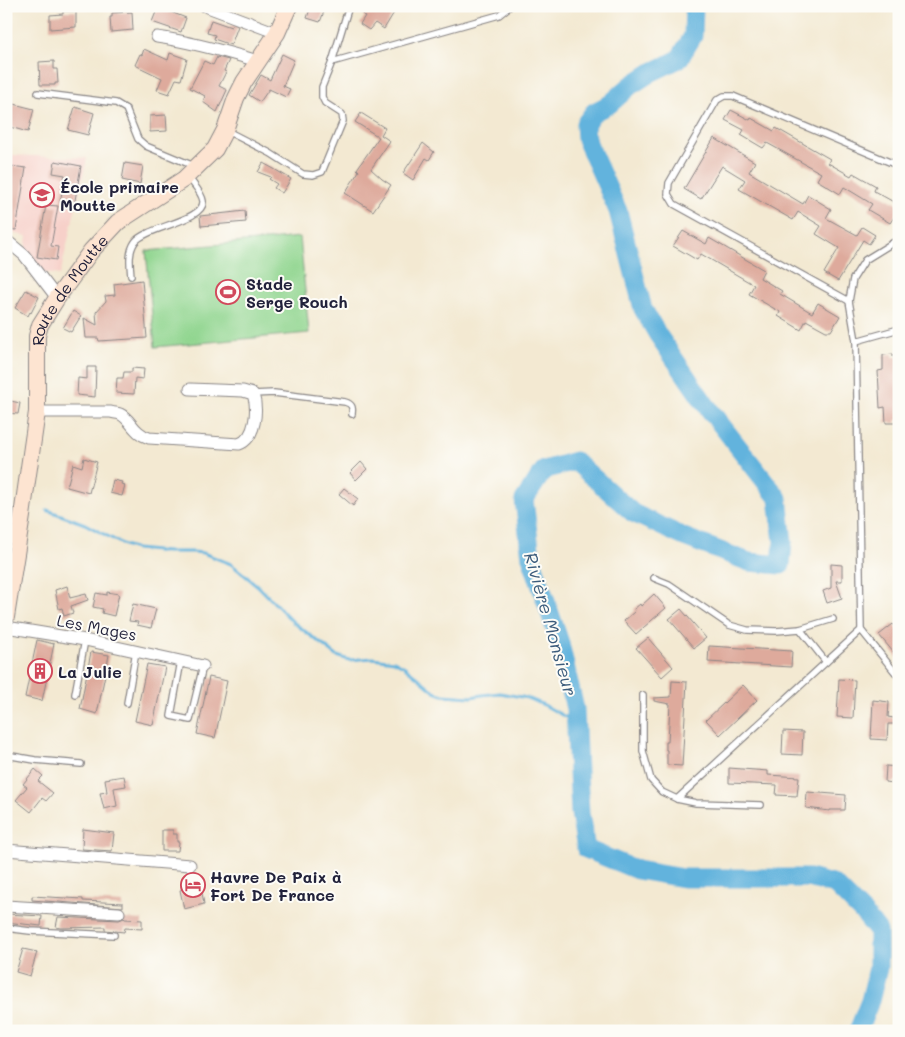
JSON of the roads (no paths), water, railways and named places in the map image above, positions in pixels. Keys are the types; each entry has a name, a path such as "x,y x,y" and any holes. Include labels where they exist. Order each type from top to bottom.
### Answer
{"street":[{"path":"205,6 276,33"},
{"name":"Route de Moutte","path":"6,617 37,412 38,331 57,298 91,251 118,222 192,171 215,149 226,130 236,98 244,82 276,33 289,6"},
{"path":"157,37 216,49 258,61"},
{"path":"6,240 24,255 57,298"},
{"path":"37,412 111,412 125,418 136,431 148,438 239,444 244,442 250,435 254,424 255,399 253,394 243,391 190,389"},
{"name":"Les Mages","path":"6,627 85,640 203,666"},
{"path":"6,850 190,865"},
{"path":"6,906 119,913"}],"lane":[{"path":"226,130 270,153 303,174 313,175 322,172 343,121 342,114 325,103 322,97 322,87 332,62 349,6"},
{"path":"332,62 499,15 510,6"},
{"path":"38,93 116,103 126,109 138,139 146,146 192,171 203,199 203,205 198,212 138,239 135,242 130,259 131,276"},
{"path":"849,301 674,204 668,194 669,184 717,100 724,96 733,96 899,166"},
{"path":"899,239 865,260 853,279 849,301 856,341 861,630 899,677"},
{"path":"856,341 899,329"},
{"path":"253,394 266,392 345,402 352,406 352,414"},
{"path":"654,578 668,584 729,625 747,630 776,631 800,629 833,619"},
{"path":"800,629 826,662"},
{"path":"678,799 861,630"},
{"path":"75,694 85,640"},
{"path":"127,704 136,651"},
{"name":"Les Mages","path":"181,661 171,716 190,720 203,666"},
{"path":"643,695 643,752 651,780 662,792 678,799 696,803 761,805"},
{"path":"6,755 35,760 81,764"},
{"path":"6,928 114,935"}],"waterway":[{"name":"Rivière Monsieur","path":"694,6 693,36 679,59 650,73 630,86 610,104 594,112 585,124 586,139 618,211 643,309 658,335 708,408 778,498 783,542 781,565 749,562 684,537 633,513 575,461 544,470 524,500 531,557 560,643 575,709 580,813 586,849 637,870 683,878 809,878 835,885 878,931 878,968 870,1001 858,1031"},
{"path":"47,510 85,524 124,545 136,549 203,553 231,564 258,586 293,622 337,656 349,660 373,658 394,661 405,667 435,692 443,695 471,697 500,693 527,698 576,723"}],"place":[{"name":"École primaire Moutte","path":"42,195"},
{"name":"Stade Serge Rouch","path":"228,292"},
{"name":"La Julie","path":"40,671"},
{"name":"Havre De Paix à Fort De France","path":"193,885"}]}
